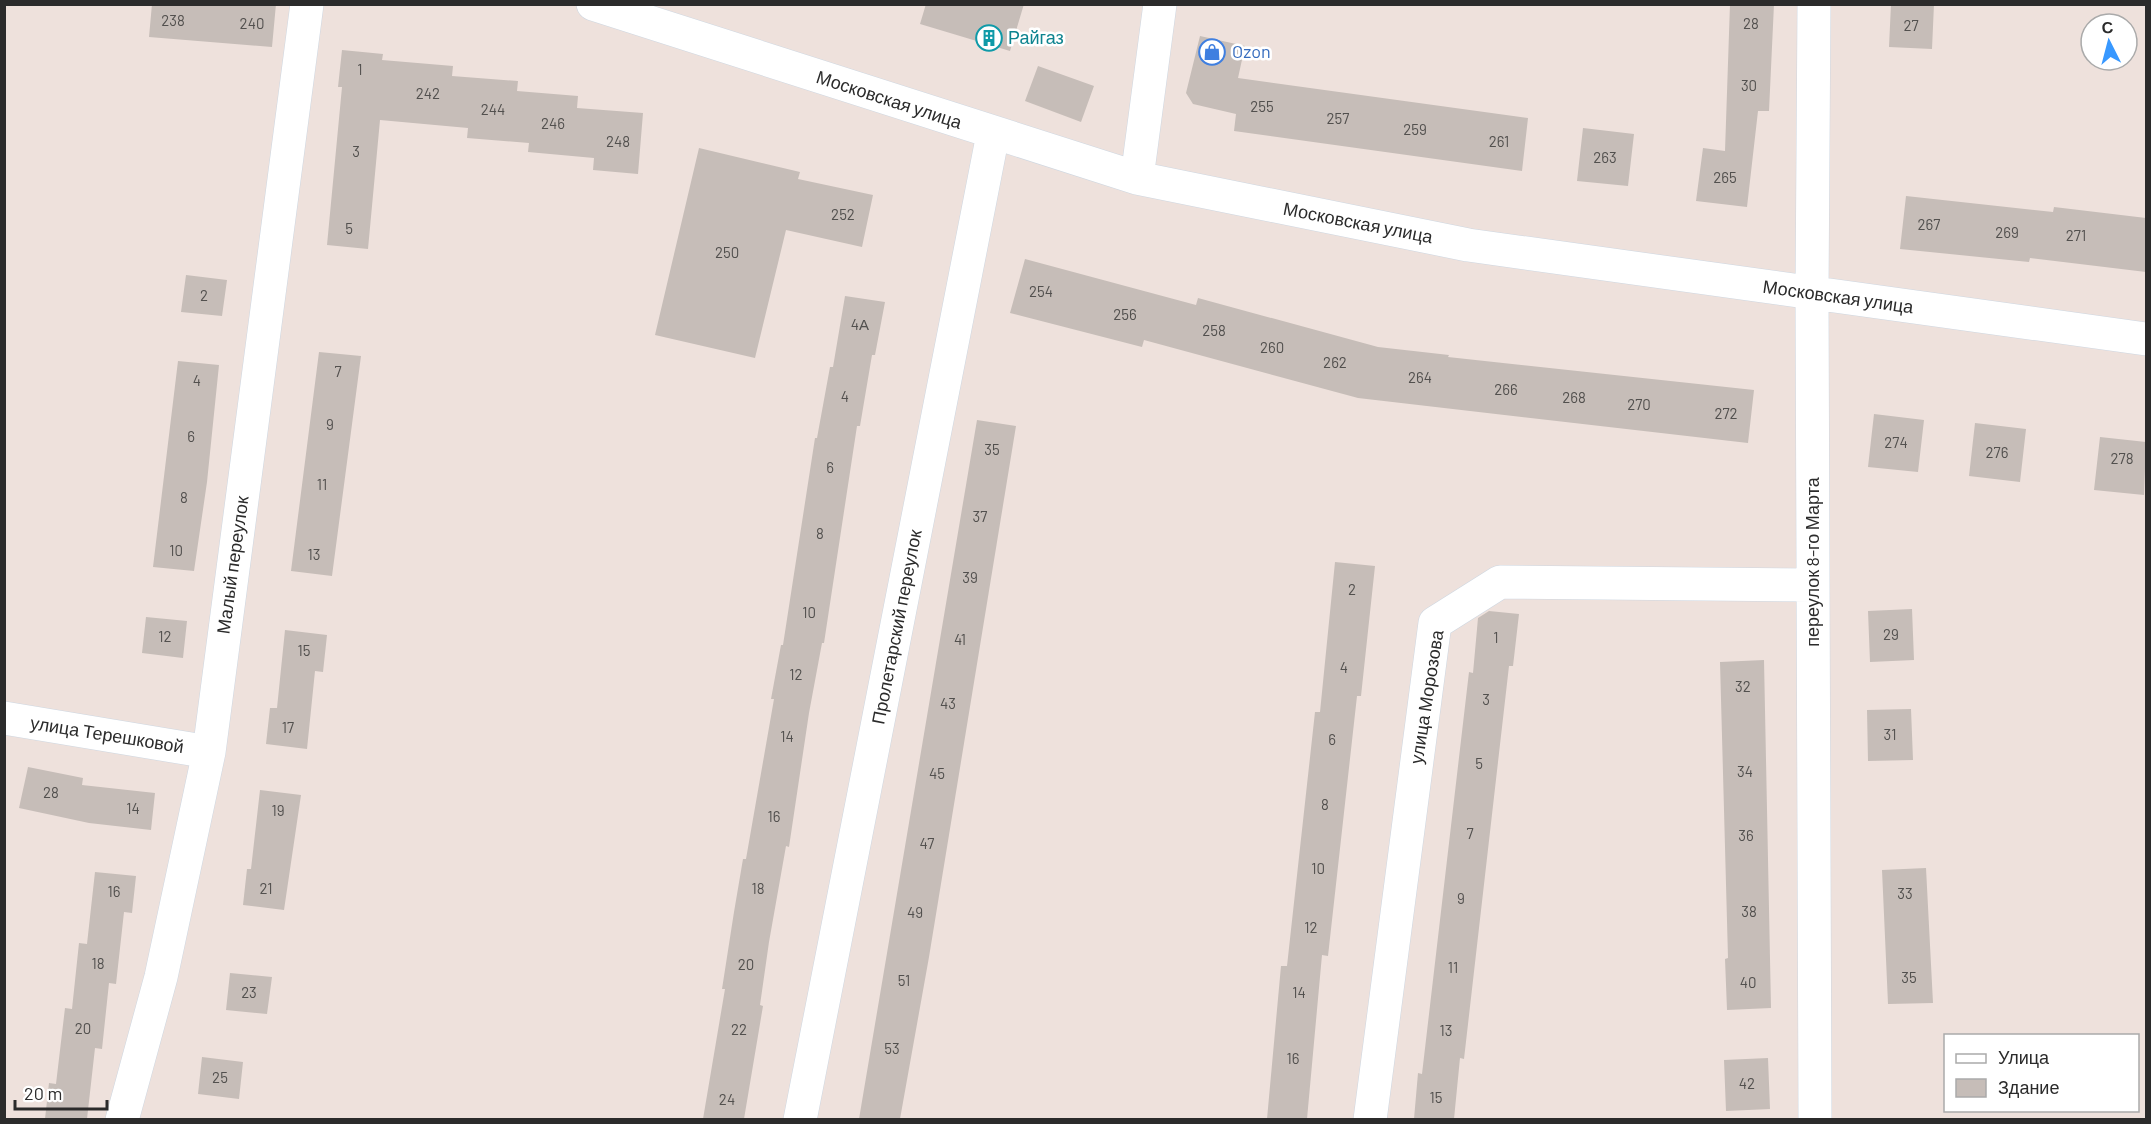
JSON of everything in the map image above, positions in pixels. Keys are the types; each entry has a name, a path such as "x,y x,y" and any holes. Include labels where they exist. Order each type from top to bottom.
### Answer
{"street":[{"name":"Малый переулок","path":"122,1119 161,977 209,752 307,4"},
{"name":"Московская улица","path":"593,4 993,134 1137,178 1468,245 2146,339"},
{"path":"1137,178 1160,4"},
{"name":"переулок 8-го Марта","path":"1814,4 1812,294 1815,1119"},
{"name":"Пролетарский переулок","path":"800,1119 993,134"},
{"name":"улица Морозова","path":"1370,1119 1435,623 1500,582 1813,585"},
{"name":"улица Терешковой","path":"4,718 209,752"}],"building":[{"path":"152,4 276,4 272,47 149,37"},
{"name":"Райгаз","path":"926,4 1024,4 1010,51 920,24"},
{"path":"1730,4 1774,4 1769,111 1758,111 1747,207 1696,201 1703,148 1725,151"},
{"path":"1891,4 1934,4 1932,49 1889,47"},
{"path":"1200,36 1245,46 1238,78 1528,118 1522,171 1234,131 1236,114 1193,104 1186,93"},
{"path":"342,50 383,54 382,60 453,66 452,76 518,81 517,91 578,96 577,108 643,113 638,174 593,170 594,158 528,152 529,143 467,138 468,128 380,120 368,249 327,245 342,87 338,87"},
{"path":"1038,66 1094,86 1081,122 1025,101"},
{"path":"1583,128 1634,134 1628,186 1577,181"},
{"path":"699,148 800,172 798,179 873,195 862,247 786,230 755,358 655,335"},
{"path":"1906,196 2053,212 2054,207 2146,218 2146,272 2030,258 2029,262 1900,249"},
{"path":"1025,259 1196,305 1198,298 1378,347 1449,355 1448,357 1754,390 1748,443 1358,398 1144,340 1142,347 1010,313"},
{"path":"186,275 227,280 222,316 181,312"},
{"path":"845,296 885,302 875,355 872,355 860,426 857,426 824,643 822,643 809,713 789,847 786,846 769,942 760,1005 763,1006 744,1119 703,1119 725,989 722,989 734,912 743,859 746,859 774,699 771,699 781,645 783,645 815,438 817,438 830,367 833,367"},
{"path":"319,352 361,356 332,576 291,571"},
{"path":"178,361 219,365 207,482 194,571 153,567"},
{"path":"1874,414 1924,420 1918,472 1868,467"},
{"path":"977,420 1016,426 929,957 900,1119 859,1119"},
{"path":"1975,423 2026,429 2020,482 1969,476"},
{"path":"2100,437 2146,442 2144,495 2094,490"},
{"path":"1335,562 1375,566 1361,696 1357,696 1328,956 1322,955 1307,1119 1267,1119 1281,966 1287,966 1315,712 1320,712"},
{"path":"1912,609 1914,660 1870,662 1868,611"},
{"path":"1489,611 1519,614 1513,666 1509,666 1464,1059 1460,1058 1454,1119 1414,1119 1418,1073 1422,1074 1469,672 1473,673 1478,618"},
{"path":"146,617 187,621 183,658 142,653"},
{"path":"285,630 327,635 323,672 315,671 307,749 266,744 270,708 277,708"},
{"path":"1764,660 1771,1008 1727,1010 1725,959 1728,958 1720,662"},
{"path":"1911,709 1913,760 1868,761 1867,710"},
{"path":"28,767 83,778 82,785 155,793 151,830 89,823 19,808"},
{"path":"260,790 301,795 284,910 243,905 247,869 251,869"},
{"path":"1926,868 1933,1003 1888,1004 1882,870"},
{"path":"95,872 136,876 132,913 124,912 116,984 109,983 102,1049 95,1048 87,1119 45,1119 49,1083 56,1084 65,1008 72,1009 79,943 87,944"},
{"path":"230,973 272,977 267,1014 226,1010"},
{"path":"202,1057 243,1062 239,1099 198,1094"},
{"path":"1768,1058 1770,1109 1726,1111 1724,1060"}],"place":[{"name":"Райгаз","path":"989,38"},
{"name":"Ozon","path":"1212,52"}]}
